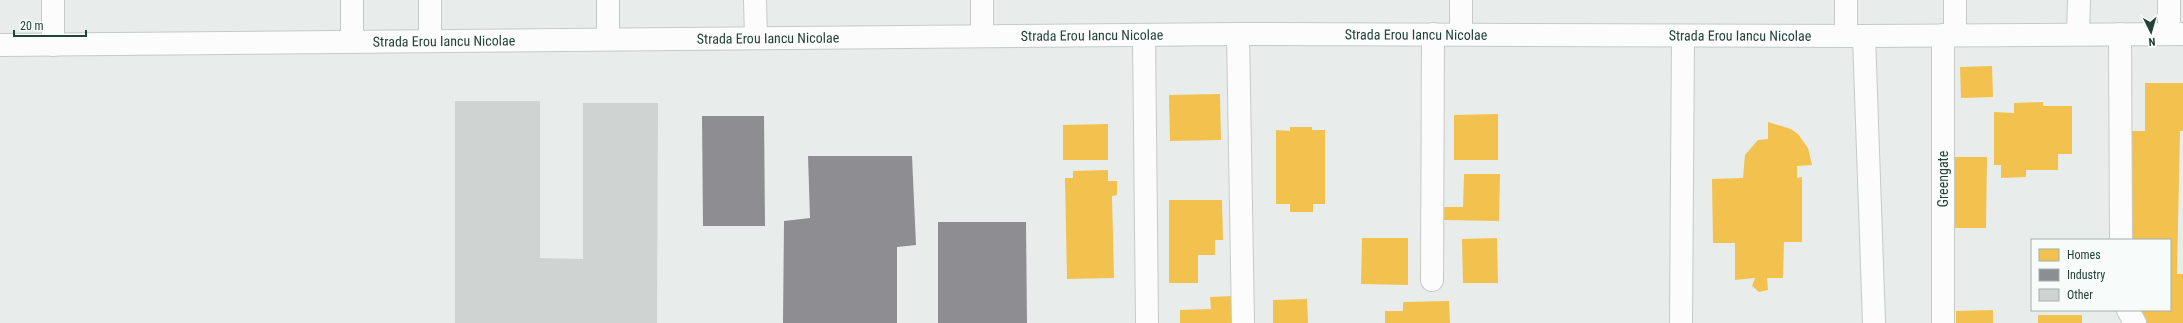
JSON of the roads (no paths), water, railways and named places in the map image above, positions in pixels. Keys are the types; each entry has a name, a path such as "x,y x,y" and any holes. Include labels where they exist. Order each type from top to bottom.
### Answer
{"street":[{"path":"53,0 53,45"},
{"path":"352,0 352,41"},
{"path":"430,0 430,40"},
{"path":"608,0 608,39"},
{"path":"755,0 756,38"},
{"path":"982,0 982,36"},
{"path":"1461,0 1461,34"},
{"path":"1846,0 1855,36 1874,323"},
{"name":"Greengate","path":"1943,323 1949,35 1955,0"},
{"path":"2078,0 2078,34"},
{"path":"2169,0 2176,34"},
{"path":"1238,34 1242,323"},
{"name":"Strada Erou Iancu Nicolae","path":"0,45 1238,34 1683,36 2176,34"},
{"path":"1432,280 1433,34"},
{"path":"2120,34 2121,239"},
{"path":"1144,35 1147,323"},
{"path":"1680,323 1683,36"},
{"path":"2129,311 2135,323"}]}
